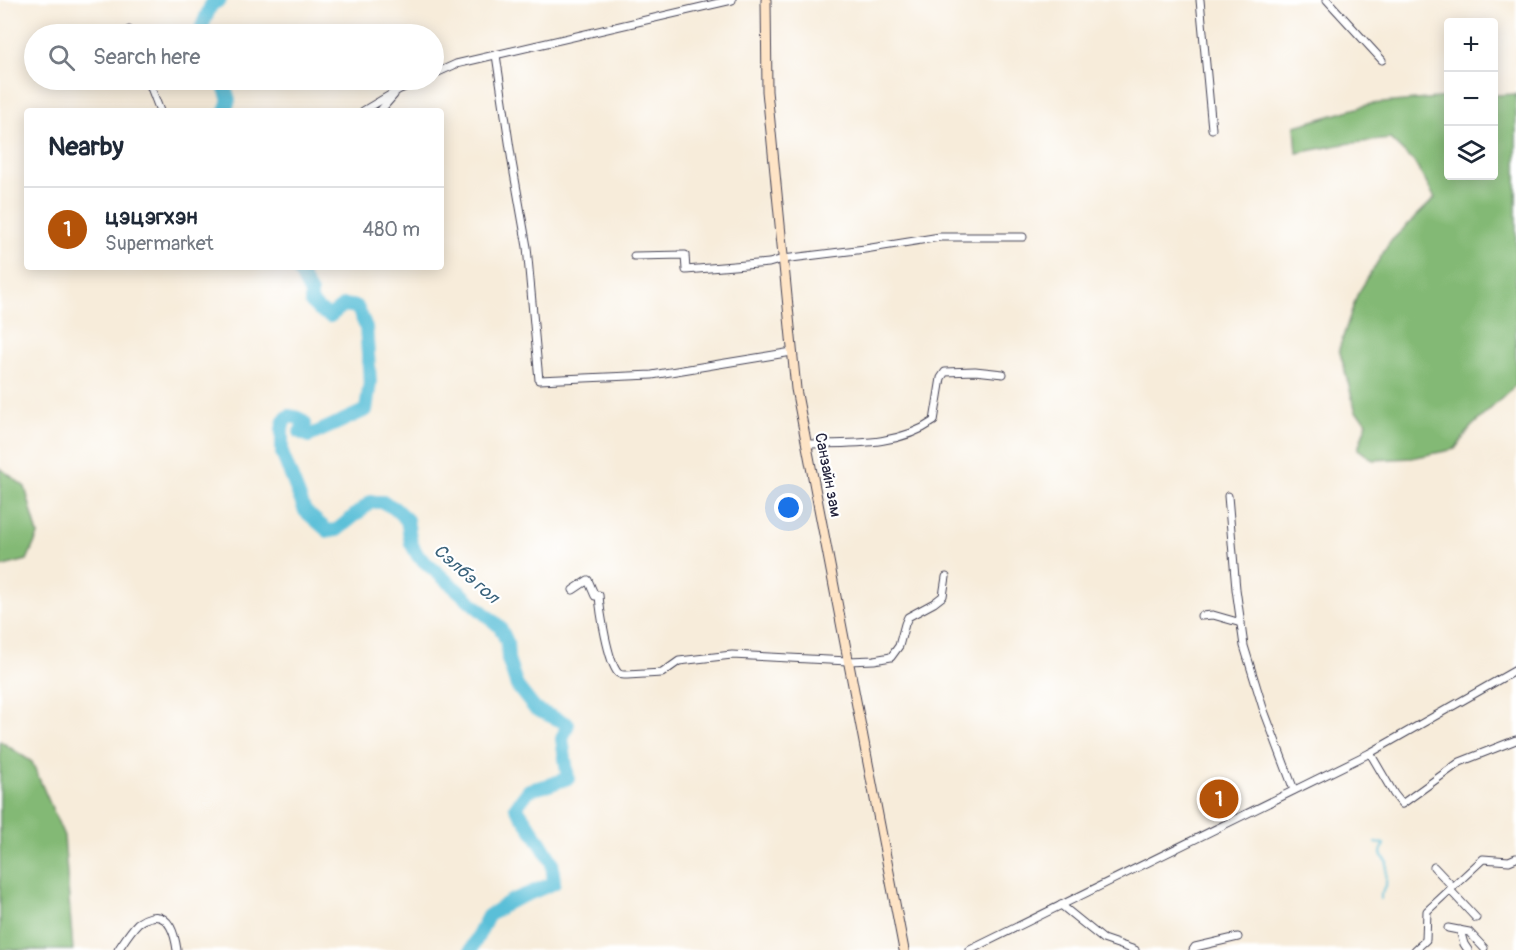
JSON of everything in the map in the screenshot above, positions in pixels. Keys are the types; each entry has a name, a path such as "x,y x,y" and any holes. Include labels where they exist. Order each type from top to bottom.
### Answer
{"main road":[{"name":"Санзайн зам","path":"766,0 767,91 796,389 904,950"}],"street":[{"path":"444,69 456,64 732,0"},
{"path":"1200,0 1212,129"},
{"path":"1327,0 1382,60"},
{"path":"496,55 527,247 539,380 652,375 792,352"},
{"path":"152,90 159,108"},
{"path":"368,108 398,90"},
{"path":"383,108 399,90"},
{"path":"634,256 685,255 686,270 769,263 783,259 940,237 1023,237"},
{"path":"806,444 876,442 906,435 934,421 941,378 945,372 975,371 1003,374"},
{"path":"1228,496 1236,589 1244,646 1263,708 1294,790"},
{"path":"573,590 588,580 595,596 599,595 601,617 610,655 617,672 622,675 662,673 679,661 732,655 848,661 891,657 899,646 908,617 943,596 946,577"},
{"path":"1200,616 1213,615 1241,623"},
{"path":"970,950 1370,753 1516,670"},
{"path":"1370,753 1402,804 1460,762 1516,740"},
{"path":"1415,950 1426,940 1427,911 1451,888 1483,859 1509,861 1516,858"},
{"path":"1434,867 1476,918"},
{"path":"1062,905 1103,939 1135,950"},
{"path":"118,950 138,923 154,916 161,917 170,924 177,950"},
{"path":"1448,928 1469,932 1484,948"},
{"path":"1460,930 1464,945 1468,950"},
{"path":"1192,950 1195,947 1238,937"}],"green space":[{"path":"1516,94 1516,385 1471,427 1455,449 1412,458 1373,460 1358,449 1367,422 1356,412 1339,349 1357,295 1390,242 1435,198 1414,162 1390,139 1344,144 1297,153 1295,126 1371,104 1444,97 1444,180 1498,180 1498,95"},
{"path":"0,468 25,487 38,535 27,560 0,567"},
{"path":"0,741 32,762 64,836 73,950 0,950"}],"waterway":[{"name":"Сэлбэ гол","path":"203,24 211,5 220,0"},
{"name":"Сэлбэ гол","path":"226,90 229,100 226,108"},
{"name":"Сэлбэ гол","path":"299,270 311,294 311,302 319,310 330,316 344,305 357,307 366,327 370,382 366,410 309,436 300,432 305,424 300,419 289,416 284,421 282,453 305,511 328,531 337,530 371,502 383,502 394,508 407,520 411,543 418,556 500,627 507,642 508,659 517,686 535,709 568,724 562,739 568,778 529,790 516,807 552,862 554,883 509,902 488,916 471,950"},
{"path":"1376,843 1384,844 1381,852 1387,861 1386,886 1381,899"}],"place":[{"name":"цэцэгхэн","path":"1219,799"}]}
